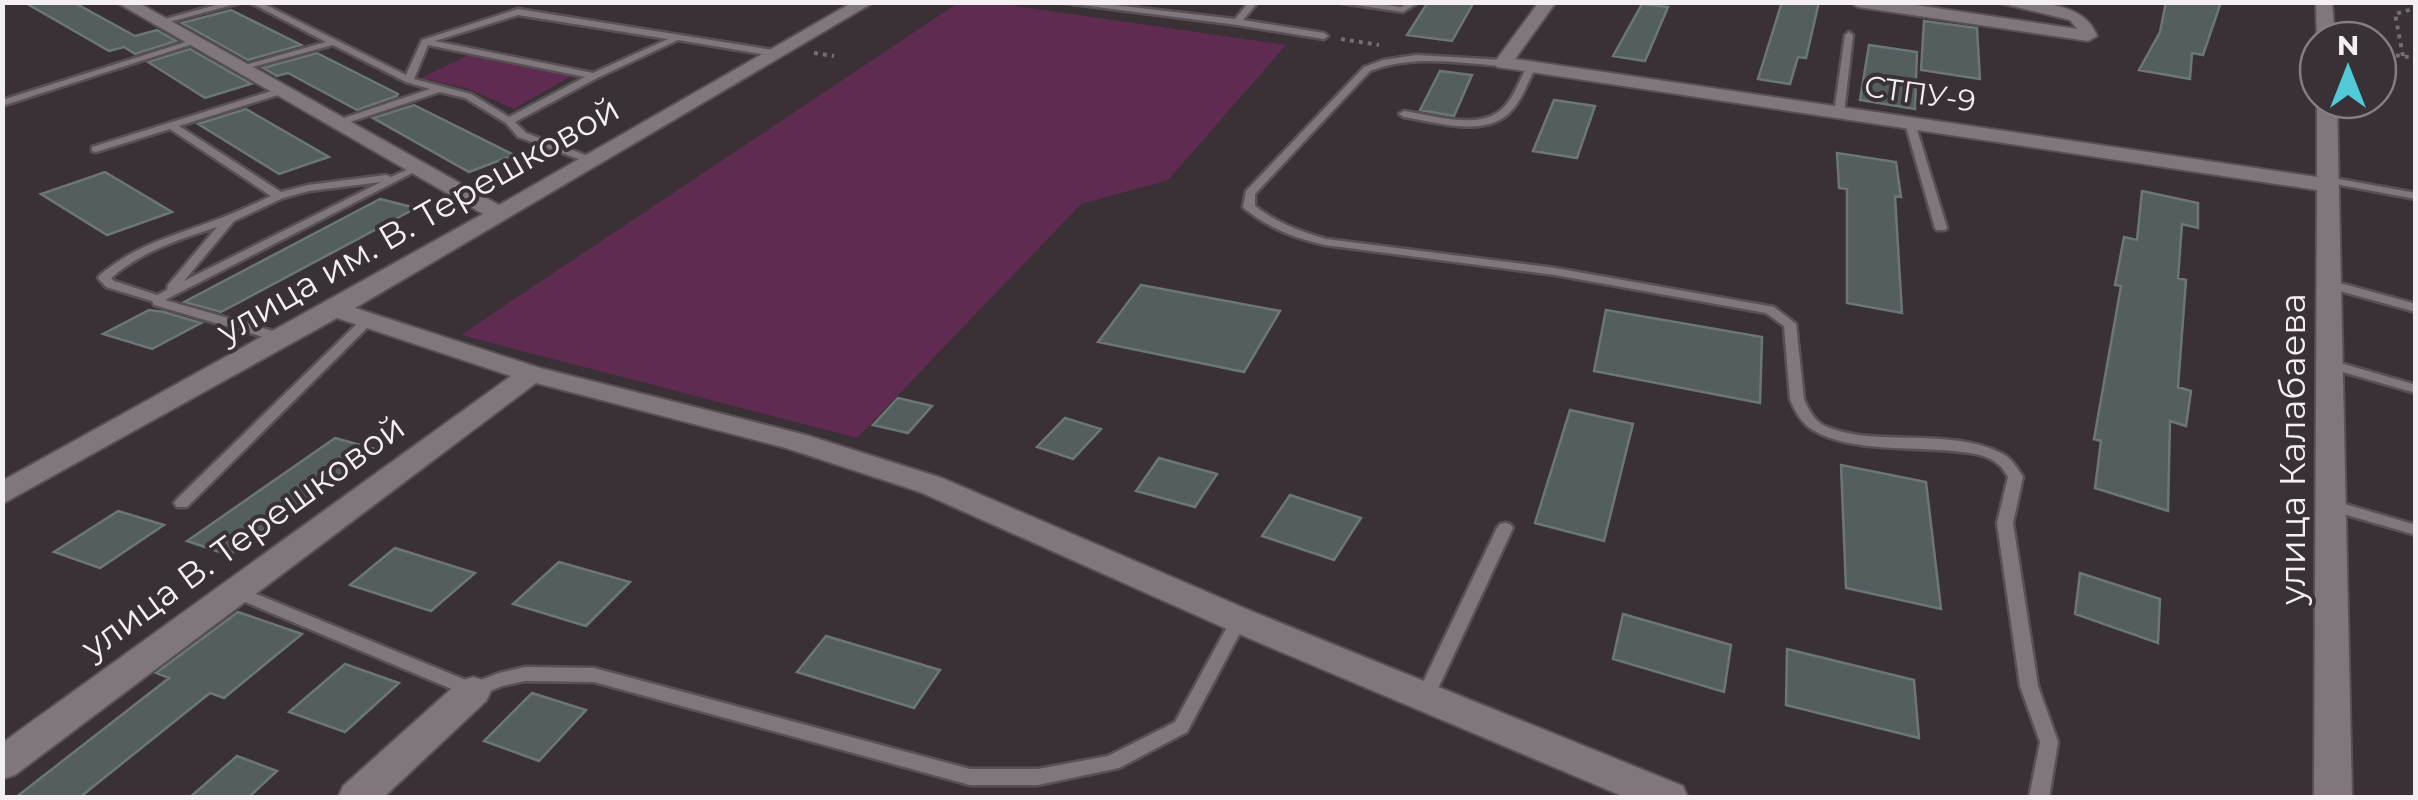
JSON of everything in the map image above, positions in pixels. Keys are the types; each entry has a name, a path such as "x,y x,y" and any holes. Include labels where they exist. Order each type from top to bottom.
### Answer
{"street":[{"path":"124,2 338,123 408,172 499,214"},
{"name":"улица им. В. Терешковой","path":"2,494 335,310 866,2"},
{"path":"1503,64 1548,2"},
{"path":"1858,2 2088,36 2083,21 2074,16 2004,2"},
{"path":"1928,13 1961,2"},
{"name":"СТПУ-9","path":"1503,64 2328,183"},
{"name":"улица Калабаева","path":"2328,120 2333,798"},
{"path":"335,310 531,374 862,460 931,485 1240,620 1670,798"},
{"name":"улица В. Терешковой","path":"2,764 531,374"},
{"path":"357,798 474,691"}],"lane":[{"path":"158,22 239,2"},
{"path":"253,2 410,80 468,96 509,121 522,135 592,160"},
{"path":"1062,2 1324,36"},
{"path":"1237,22 1254,2"},
{"path":"1339,2 1402,10 1415,2"},
{"path":"425,42 518,12 779,54"},
{"path":"1839,112 1849,35"},
{"path":"509,121 676,38"},
{"path":"242,69 334,42"},
{"path":"410,80 425,42"},
{"path":"425,42 594,76"},
{"path":"2,103 192,43"},
{"path":"1503,64 1415,58 1380,62 1366,69 1250,192 1248,207 1276,227 1350,247 1482,261 1770,310 1790,324 1801,412 1813,423 1832,433 1863,440 1966,447 2000,455 2016,476 2005,523 2029,686 2049,742 2039,798"},
{"path":"1404,114 1472,122 1492,120 1506,111 1530,67"},
{"path":"338,123 440,89"},
{"path":"96,149 281,92"},
{"path":"1910,123 1941,228"},
{"path":"170,125 279,196"},
{"path":"408,172 164,295 110,284 104,278 125,258 151,244 229,219 279,196 408,172"},
{"path":"2328,183 2416,196"},
{"path":"229,219 158,302 283,338"},
{"path":"2329,284 2416,308"},
{"path":"182,503 366,322"},
{"path":"2330,364 2416,389"},
{"path":"2330,504 2416,530"},
{"path":"1426,697 1504,528"},
{"path":"236,592 474,691 525,674 594,676 970,778 1038,778 1112,763 1181,726 1240,620"}],"path":[{"path":"2403,56 2395,14 2416,8"},
{"path":"2398,55 2416,58"}],"shaded area":[{"path":"958,3 995,3 1286,45 1168,180 1081,204 857,438 461,335"},
{"path":"471,54 573,75 514,109 469,89 421,78"}],"building":[{"path":"24,2 73,2 135,36 157,30 176,41 135,54 124,47 109,51"},
{"path":"1428,2 1474,2 1452,41 1407,35"},
{"path":"1782,2 1819,2 1806,58 1798,57 1790,84 1758,79"},
{"path":"2166,2 2221,2 2203,55 2192,53 2190,79 2139,70 2160,32"},
{"path":"1642,4 1668,7 1645,61 1613,56"},
{"path":"231,10 301,45 248,60 182,23"},
{"path":"1924,21 1977,28 1980,79 1921,70"},
{"path":"1869,45 1917,52 1915,109 1860,100"},
{"path":"190,49 251,84 205,98 148,62"},
{"path":"317,53 397,96 357,110 288,73 277,76 263,68"},
{"path":"1440,71 1472,75 1454,116 1420,110"},
{"path":"1554,100 1595,106 1577,158 1533,151"},
{"path":"414,105 514,155 469,172 373,118"},
{"path":"246,109 329,157 279,174 198,124"},
{"path":"1837,153 1896,162 1901,197 1895,196 1902,313 1847,303 1847,189 1839,188"},
{"path":"105,172 172,212 107,235 41,194"},
{"path":"2142,191 2198,203 2198,228 2182,224 2178,278 2186,280 2178,387 2191,391 2186,426 2170,421 2168,511 2095,488 2101,441 2094,439 2121,286 2115,285 2124,237 2137,240"},
{"path":"380,199 416,208 221,312 184,302"},
{"path":"1141,285 1280,311 1244,372 1098,342"},
{"path":"149,310 201,323 152,349 103,334"},
{"path":"1606,310 1762,337 1760,403 1594,371"},
{"path":"898,398 932,406 908,433 873,425"},
{"path":"1570,410 1633,424 1604,541 1535,523"},
{"path":"1065,418 1101,429 1073,459 1037,447"},
{"path":"335,438 375,449 229,555 187,541"},
{"path":"1159,458 1217,474 1195,507 1136,491"},
{"path":"1841,465 1926,482 1941,609 1846,588"},
{"path":"1290,495 1361,518 1334,560 1262,536"},
{"path":"118,511 164,525 100,568 54,552"},
{"path":"395,548 475,573 431,611 350,585"},
{"path":"559,562 630,582 586,626 513,604"},
{"path":"2080,573 2160,599 2158,643 2075,614"},
{"path":"238,612 302,634 224,698 210,693 79,798 15,798 169,678 156,673"},
{"path":"1623,614 1731,645 1724,692 1613,659"},
{"path":"826,636 940,670 914,708 797,672"},
{"path":"1787,649 1914,680 1919,738 1786,705"},
{"path":"345,664 399,683 345,732 289,712"},
{"path":"532,693 586,710 539,761 484,741"},
{"path":"237,756 277,771 248,798 189,798"}]}
